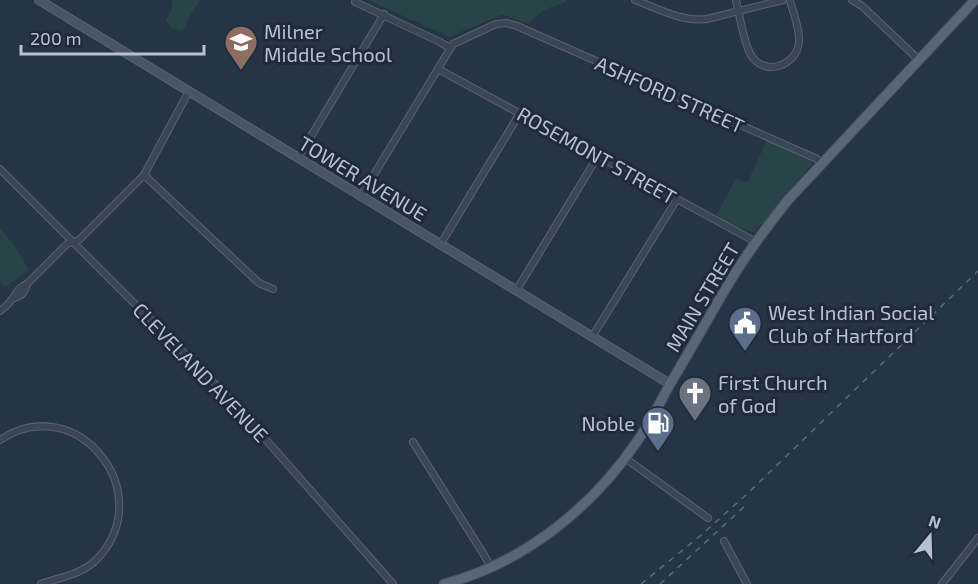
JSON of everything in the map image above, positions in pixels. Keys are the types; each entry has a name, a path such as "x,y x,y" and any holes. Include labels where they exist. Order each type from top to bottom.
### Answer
{"main road":[{"name":"TOWER AVENUE","path":"39,0 670,384"},
{"name":"MAIN STREET","path":"444,584 491,567 524,549 564,522 597,491 625,458 647,426 724,292 756,242 788,200 975,0"}],"street":[{"path":"635,0 679,17 696,20 783,0"},
{"path":"736,0 750,54 762,65 777,67 793,57 799,42 790,0"},
{"path":"852,0 862,6 919,60"},
{"path":"355,2 450,48 361,196"},
{"path":"298,158 384,15"},
{"name":"ASHFORD STREET","path":"450,48 456,41 496,24 507,23 517,26 794,148 823,163"},
{"name":"ROSEMONT STREET","path":"438,69 756,242"},
{"path":"0,312 14,298 21,286 27,284 68,244 79,240 144,175 189,91"},
{"path":"440,245 520,113"},
{"path":"516,291 598,156"},
{"name":"CLEVELAND AVENUE","path":"0,169 231,400 393,584"},
{"path":"144,175 259,283 273,289"},
{"path":"592,337 677,199"},
{"path":"0,440 12,433 41,427 74,434 101,454 111,469 118,488 118,515 106,549 80,572 42,584"},
{"path":"413,442 491,567"},
{"path":"625,458 708,518"},
{"path":"942,584 978,538"},
{"path":"724,541 747,584"}],"green space":[{"path":"172,0 200,0 182,31 172,28 166,21 172,8"},
{"path":"368,0 566,0 566,2 543,11 530,23 501,15 449,37"},
{"path":"767,140 811,161 811,166 759,227 751,232 740,229 716,216 736,178 747,183"},
{"path":"0,228 29,270 5,287 0,283"}],"railway":[{"path":"641,584 747,494 978,271"},
{"path":"660,584 746,505"}],"place":[{"name":"Milner Middle School","path":"241,71"},
{"name":"West Indian Social Club of Hartford","path":"745,352"},
{"name":"First Church of God","path":"695,422"},
{"name":"Noble","path":"658,452"}]}
